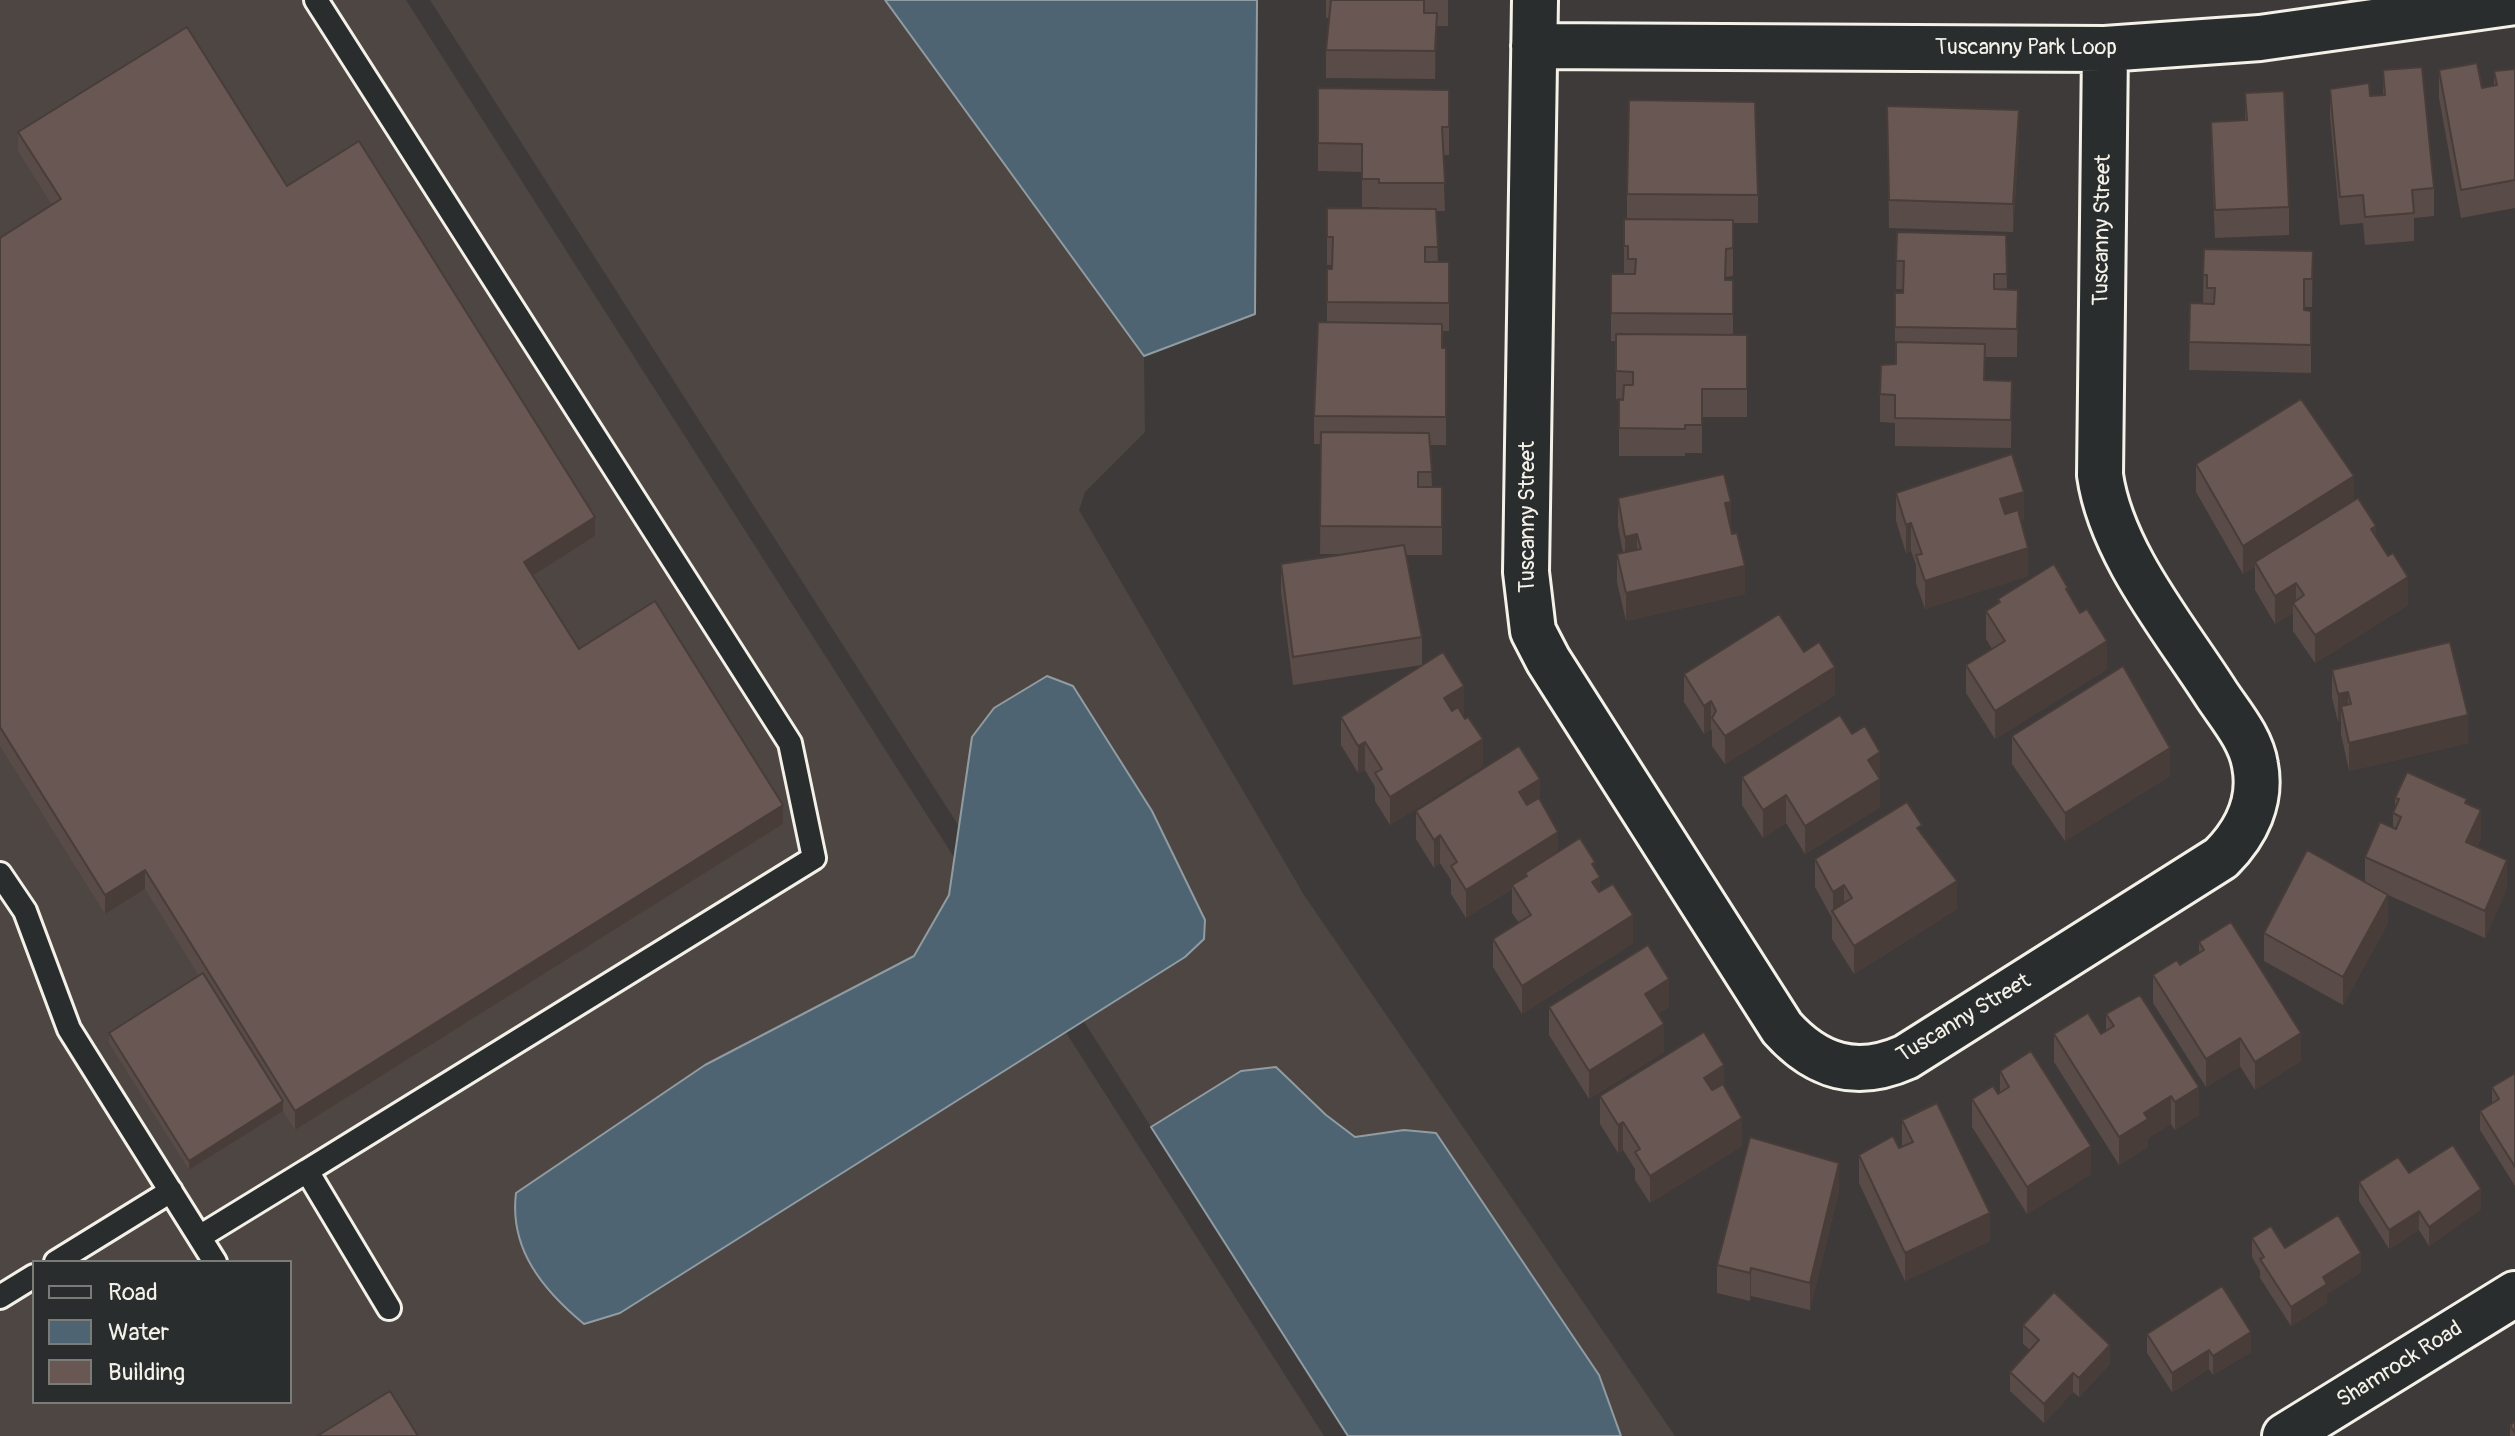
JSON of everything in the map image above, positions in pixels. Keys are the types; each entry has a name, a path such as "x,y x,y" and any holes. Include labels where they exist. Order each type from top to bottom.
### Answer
{"street":[{"name":"Tuscanny Street","path":"1535,0 1526,572 1533,631 1556,673 1782,1028 1797,1045 1820,1060 1843,1068 1863,1070 1884,1067 1906,1057 2221,858 2237,842 2253,807 2257,786 2249,745 2123,547 2104,499 2100,475 2105,49"},
{"name":"Tuscanny Park Loop","path":"1534,46 2105,49 2260,38 2515,2"},
{"name":"Shamrock Road","path":"2285,1436 2515,1294"}],"lane":[{"path":"201,1236 814,858 790,743 316,0"},
{"path":"0,874 25,911 69,1029 214,1260"},
{"path":"307,1171 389,1308"},
{"path":"59,1260 171,1191"},
{"path":"0,1297 32,1277"}],"shaded area":[{"path":"0,0 406,0 1324,1436 0,1436"},
{"path":"430,0 885,0 1144,356 1145,432 1085,492 1079,510 1304,895 1675,1436 1621,1436 1599,1375 1436,1133 1404,1130 1355,1137 1326,1115 1300,1088 1241,1071 1151,1127 1083,1020 1185,957 972,737 960,828"}],"water":[{"path":"885,0 1257,0 1255,314 1144,356"},
{"path":"1047,676 1073,686 1152,811 1205,920 1204,939 1185,957 620,1313 584,1324 555,1297 532,1267 518,1232 516,1193 705,1065 914,956 949,895 972,737 994,708"},
{"path":"1276,1067 1326,1115 1355,1137 1404,1130 1436,1133 1599,1375 1621,1436 1348,1436 1151,1127 1241,1071"}],"building":[{"path":"1331,0 1424,0 1424,13 1437,13 1435,51 1326,50"},
{"path":"187,27 287,186 359,141 595,517 524,562 579,649 655,601 783,805 295,1111 145,870 105,895 0,727 0,238 61,199 18,132"},
{"path":"2477,63 2482,88 2497,85 2494,71 2515,69 2515,180 2461,190 2439,70"},
{"path":"2422,67 2434,188 2412,190 2414,213 2365,217 2363,195 2340,197 2330,89 2369,83 2370,96 2385,95 2383,70"},
{"path":"1318,88 1449,90 1449,127 1442,127 1445,183 1379,183 1379,179 1362,179 1362,144 1318,143"},
{"path":"2284,91 2289,207 2215,210 2211,122 2247,120 2245,93"},
{"path":"1629,100 1755,102 1758,195 1627,194"},
{"path":"1887,106 2019,110 2013,204 1889,200"},
{"path":"1327,208 1436,209 1438,247 1425,247 1425,262 1449,262 1449,303 1327,302 1327,269 1332,269 1333,237 1327,237"},
{"path":"1624,219 1733,220 1733,248 1726,249 1725,280 1733,280 1733,314 1611,313 1611,274 1635,274 1636,259 1628,259 1628,246 1624,246"},
{"path":"1897,232 2006,235 2007,274 1994,274 1994,289 2018,290 2017,329 1895,327 1895,293 1903,293 1904,261 1896,261"},
{"path":"2204,249 2313,251 2312,279 2304,279 2304,310 2311,311 2311,345 2189,342 2190,303 2214,304 2215,288 2207,288 2207,275 2203,275"},
{"path":"1318,322 1442,324 1442,348 1446,348 1446,417 1314,416"},
{"path":"1616,334 1747,335 1747,389 1702,389 1702,425 1685,425 1685,429 1619,428 1619,399 1623,400 1624,385 1633,385 1633,372 1616,371"},
{"path":"1896,342 1985,344 1984,380 2012,381 2011,420 1895,418 1895,395 1880,394 1881,365 1896,364"},
{"path":"2301,399 2354,476 2243,546 2196,464"},
{"path":"1321,432 1429,433 1432,472 1418,472 1418,487 1442,487 1442,527 1320,526"},
{"path":"2012,454 2024,492 2000,499 2005,514 2018,510 2028,548 1925,581 1916,555 1922,554 1911,523 1906,525 1896,493"},
{"path":"1724,474 1731,502 1725,503 1732,534 1737,533 1745,566 1626,593 1617,554 1641,549 1637,534 1625,537 1618,498"},
{"path":"2358,498 2376,526 2371,529 2388,556 2393,553 2408,577 2315,635 2293,603 2304,595 2296,583 2275,596 2255,562"},
{"path":"1404,545 1422,637 1293,657 1281,564"},
{"path":"2054,564 2080,613 2087,609 2107,641 1995,711 1966,665 2005,641 1986,611 2000,602 1998,599"},
{"path":"1779,614 1804,652 1819,642 1835,667 1725,736 1712,718 1716,711 1711,701 1704,706 1684,674"},
{"path":"2450,642 2468,715 2349,743 2341,706 2351,704 2348,692 2338,694 2332,670"},
{"path":"1443,652 1464,686 1444,698 1452,711 1458,707 1465,719 1468,717 1483,739 1390,797 1375,773 1382,769 1365,742 1358,746 1341,717"},
{"path":"2123,666 2170,748 2065,813 2012,736"},
{"path":"1840,715 1852,734 1865,726 1880,752 1868,760 1880,779 1805,826 1786,795 1763,810 1742,777"},
{"path":"1519,746 1540,779 1519,792 1527,805 1539,798 1558,832 1466,890 1451,866 1457,862 1440,835 1434,840 1416,811"},
{"path":"2407,772 2467,799 2465,803 2481,810 2466,842 2507,860 2485,911 2365,857 2380,822 2396,829 2401,817 2393,813 2399,799 2395,798"},
{"path":"1907,802 1922,825 1917,828 1957,881 1854,946 1832,911 1852,898 1844,885 1833,892 1815,859"},
{"path":"1580,838 1600,877 1592,882 1599,892 1613,884 1633,915 1522,986 1493,939 1531,915 1512,885 1527,876 1525,873"},
{"path":"2307,850 2388,895 2343,977 2264,933"},
{"path":"2231,922 2301,1033 2255,1062 2240,1038 2206,1059 2153,975 2177,960 2180,965 2204,950 2199,942"},
{"path":"1648,945 1669,979 1645,994 1664,1024 1589,1071 1549,1007"},
{"path":"203,973 283,1101 189,1161 109,1033"},
{"path":"2140,995 2199,1087 2175,1102 2171,1096 2144,1113 2148,1119 2119,1137 2054,1034 2088,1013 2101,1034 2114,1026 2106,1014"},
{"path":"1704,1032 1724,1065 1704,1078 1712,1090 1723,1084 1742,1118 1650,1176 1635,1152 1640,1149 1623,1122 1618,1125 1600,1096"},
{"path":"2031,1051 2091,1146 2027,1187 1972,1099 1993,1086 1998,1094 2009,1087 2000,1071"},
{"path":"2515,1073 2515,1167 2480,1111 2499,1099 2492,1087"},
{"path":"1937,1103 1990,1213 1905,1253 1859,1155 1893,1136 1899,1148 1913,1142 1902,1120"},
{"path":"1750,1137 1839,1163 1810,1283 1751,1268 1750,1273 1717,1265"},
{"path":"2453,1145 2481,1189 2429,1227 2419,1211 2389,1230 2359,1182 2398,1157 2409,1173"},
{"path":"2338,1215 2361,1253 2323,1277 2327,1284 2291,1307 2260,1259 2264,1257 2252,1238 2271,1226 2285,1248"},
{"path":"2222,1286 2251,1332 2213,1356 2209,1350 2172,1373 2147,1334"},
{"path":"2054,1292 2110,1345 2079,1378 2073,1373 2044,1404 2010,1372 2039,1340 2023,1325"},
{"path":"390,1391 418,1436 317,1436"}]}
